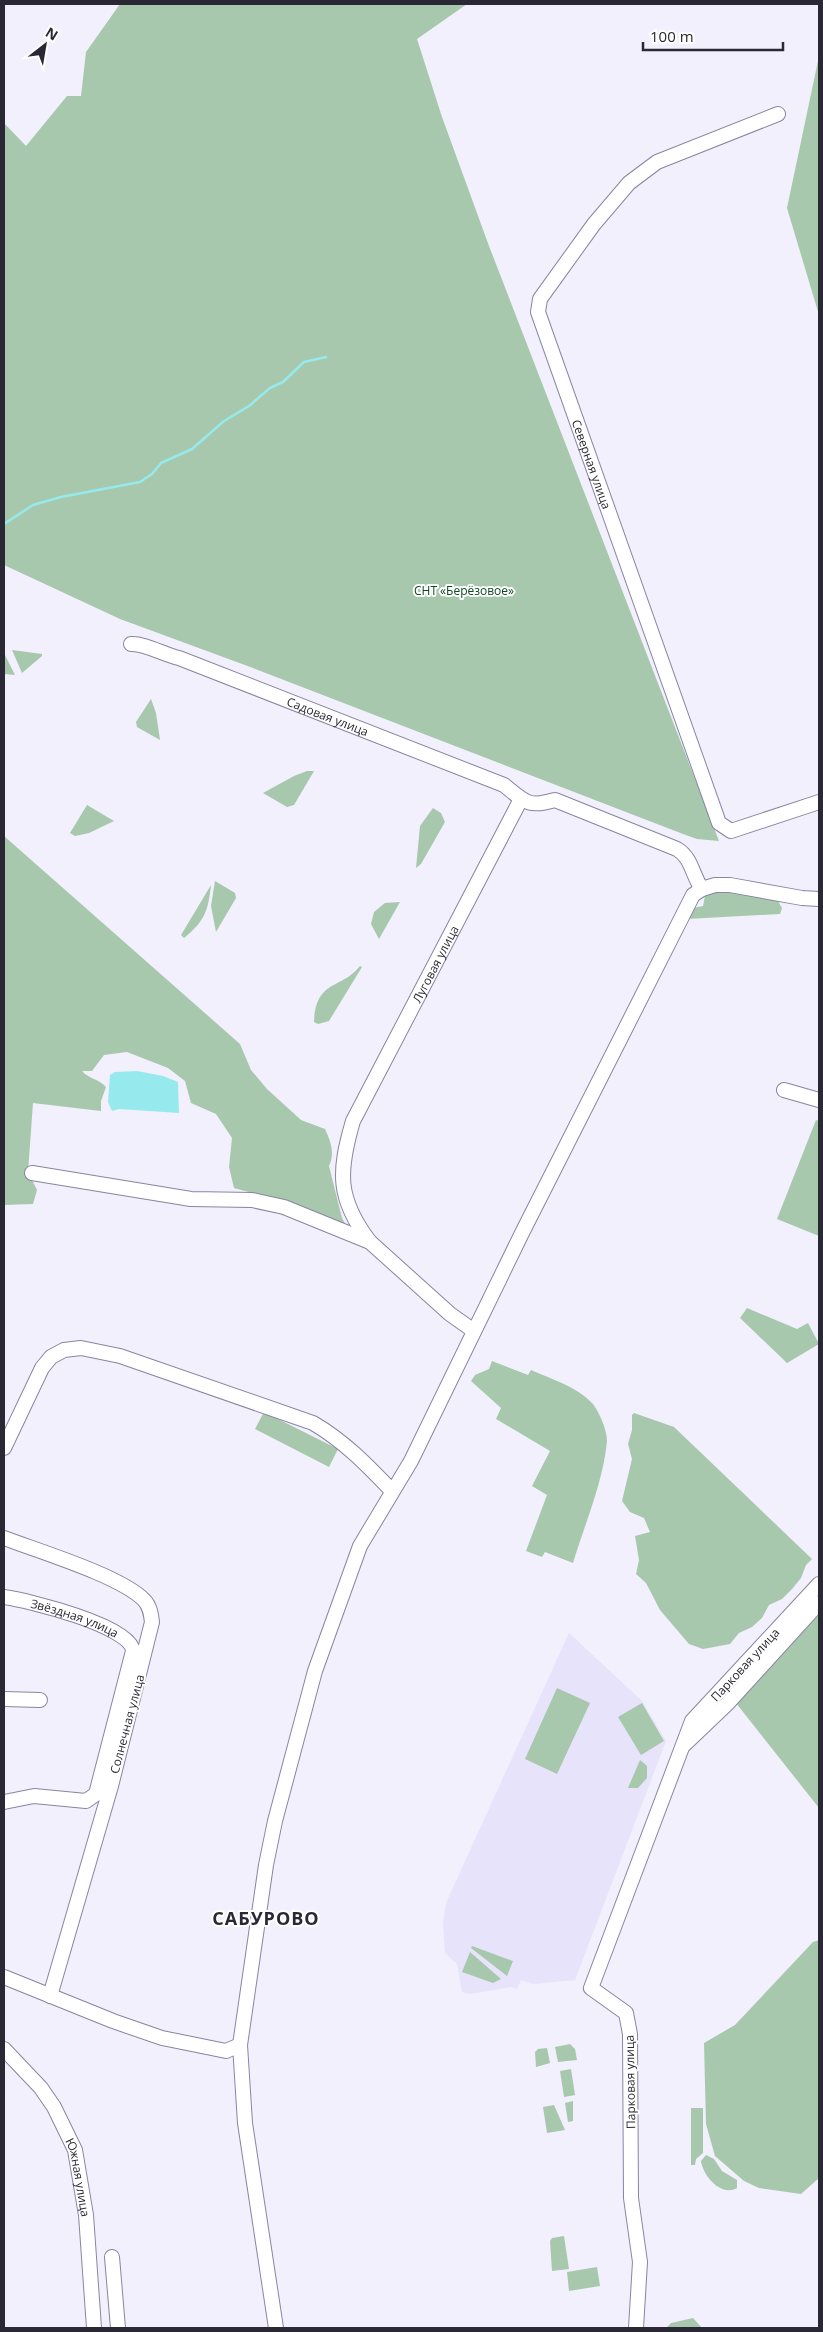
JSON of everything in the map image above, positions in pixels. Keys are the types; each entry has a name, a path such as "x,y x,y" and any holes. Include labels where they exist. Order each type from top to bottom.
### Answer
{"street":[{"name":"Северная улица","path":"778,114 657,162 629,183 594,224 540,298 538,312 719,822 731,831 819,802"},
{"name":"Садовая улица","path":"131,644 138,644 180,658 504,786 521,799"},
{"path":"521,799 536,805 555,800 677,849 685,854 702,888"},
{"name":"Луговая улица","path":"370,1242 355,1222 346,1204 343,1177 345,1148 351,1128 359,1106 521,799"},
{"path":"276,2328 245,2123 240,2045 266,1864 279,1804 312,1680 360,1546 411,1460 693,895 702,888 714,885 730,885 802,898 819,899"},
{"path":"784,1090 819,1100"},
{"path":"32,1173 191,1199 252,1200 284,1207 370,1242 450,1314 474,1332"},
{"path":"4,1448 42,1368 51,1357 64,1350 81,1348 120,1356 312,1423 334,1435 392,1491"},
{"name":"Солнечная улица","path":"4,1538 116,1581 145,1601 150,1609 152,1622 111,1786 50,1996"},
{"name":"Парковая улица","path":"636,2328 640,2262 631,2198 630,2034 626,2013 591,1988 692,1721 819,1584"},
{"name":"Звёздная улица","path":"4,1597 32,1601 80,1617 126,1638 133,1646 133,1651 96,1794 86,1801 34,1796 4,1802"},
{"name":"Парковая улица","path":"680,1750 727,1704 819,1603"},
{"path":"4,1699 40,1700"},
{"path":"4,1977 162,2038 226,2051 240,2045"},
{"name":"Южная улица","path":"4,2049 41,2088 54,2106 75,2150 86,2215 94,2328"},
{"path":"112,2256 118,2328"}],"shaded area":[{"path":"569,1633 642,1701 666,1741 575,1980 533,1984 521,1980 517,1989 511,1987 470,1994 462,1992 457,1964 445,1953 443,1923 446,1903"}],"green space":[{"name":"СНТ «Берёзовое»","path":"120,4 467,4 417,39 442,117 489,246 719,841 697,839 683,834 253,668 120,619 4,565 4,123 26,146 67,96 81,96 86,52"},
{"path":"819,56 819,315 787,208"},
{"path":"12,650 42,654 42,656 22,673"},
{"path":"4,653 15,675 4,674"},
{"path":"151,699 156,713 160,740 137,727 136,722"},
{"path":"307,771 314,771 294,805 287,807 263,793 294,776"},
{"path":"87,805 114,821 89,833 75,836 70,833"},
{"path":"433,808 441,813 445,822 421,864 416,868 420,826"},
{"path":"4,836 240,1044 251,1070 267,1089 301,1120 325,1129 332,1148 329,1166 342,1218 348,1229 293,1204 234,1188 229,1167 232,1138 216,1114 191,1103 185,1081 168,1068 127,1052 104,1055 92,1071 82,1071 106,1087 101,1101 101,1111 33,1103 28,1172 37,1190 33,1204 4,1205"},
{"path":"215,881 235,893 236,898 216,932 211,906"},
{"path":"211,885 207,909 201,921 184,938 181,935"},
{"path":"727,889 778,901 782,908 780,914 687,919 693,908 703,906 705,896 712,891"},
{"path":"400,902 379,939 371,924 374,912 385,903"},
{"path":"360,966 362,967 329,1021 318,1024 314,1022 319,998 331,987 353,974"},
{"path":"816,1120 819,1121 819,1236 777,1219"},
{"path":"747,1308 797,1329 808,1323 819,1344 787,1363 740,1318"},
{"path":"492,1361 528,1375 531,1370 571,1387 592,1403 602,1421 607,1441 602,1472 573,1563 545,1552 542,1557 526,1551 547,1495 532,1486 550,1451 496,1419 501,1408 471,1381 475,1375 489,1369"},
{"path":"264,1412 338,1449 329,1467 255,1429"},
{"path":"634,1413 674,1427 812,1559 806,1565 801,1578 792,1589 782,1599 769,1605 762,1618 752,1627 739,1633 730,1644 703,1649 689,1644 660,1610 646,1583 636,1574 639,1560 635,1536 650,1532 644,1518 630,1512 622,1501 632,1459 628,1444 632,1430 632,1415"},
{"path":"819,1616 819,1808 736,1703"},
{"path":"557,1688 590,1703 557,1774 525,1759"},
{"path":"642,1703 664,1741 641,1755 618,1717"},
{"path":"640,1760 647,1766 647,1778 638,1788 628,1788"},
{"path":"819,1940 819,2178 801,2194 759,2188 744,2181 715,2156 706,2124 704,2043 735,2025 813,1942"},
{"path":"472,1946 513,1961 507,1976 471,1948"},
{"path":"470,1952 501,1979 493,1983 462,1972"},
{"path":"570,2044 575,2049 577,2060 558,2062 555,2047"},
{"path":"547,2048 550,2063 536,2067 535,2052 538,2049"},
{"path":"571,2069 575,2095 564,2097 560,2071"},
{"path":"573,2101 573,2121 568,2122 565,2103"},
{"path":"554,2105 565,2130 547,2133 543,2107"},
{"path":"691,2108 703,2108 703,2153 696,2159 695,2165 691,2165"},
{"path":"706,2155 714,2159 722,2171 737,2180 737,2188 725,2190 709,2179 702,2167 701,2161"},
{"path":"564,2236 569,2269 552,2271 550,2241 552,2238"},
{"path":"597,2267 600,2286 569,2291 567,2272"},
{"path":"693,2318 702,2328 666,2328 671,2323"}],"water":[{"path":"137,1071 163,1076 178,1082 179,1113 119,1109 112,1111 108,1102 110,1075 115,1072"}],"waterway":[{"path":"4,524 33,505 61,497 140,482 152,474 161,463 192,449 224,421 249,406 270,388 283,382 304,362 326,357"}],"district":[{"name":"САБУРОВО","path":"266,1918"}]}
